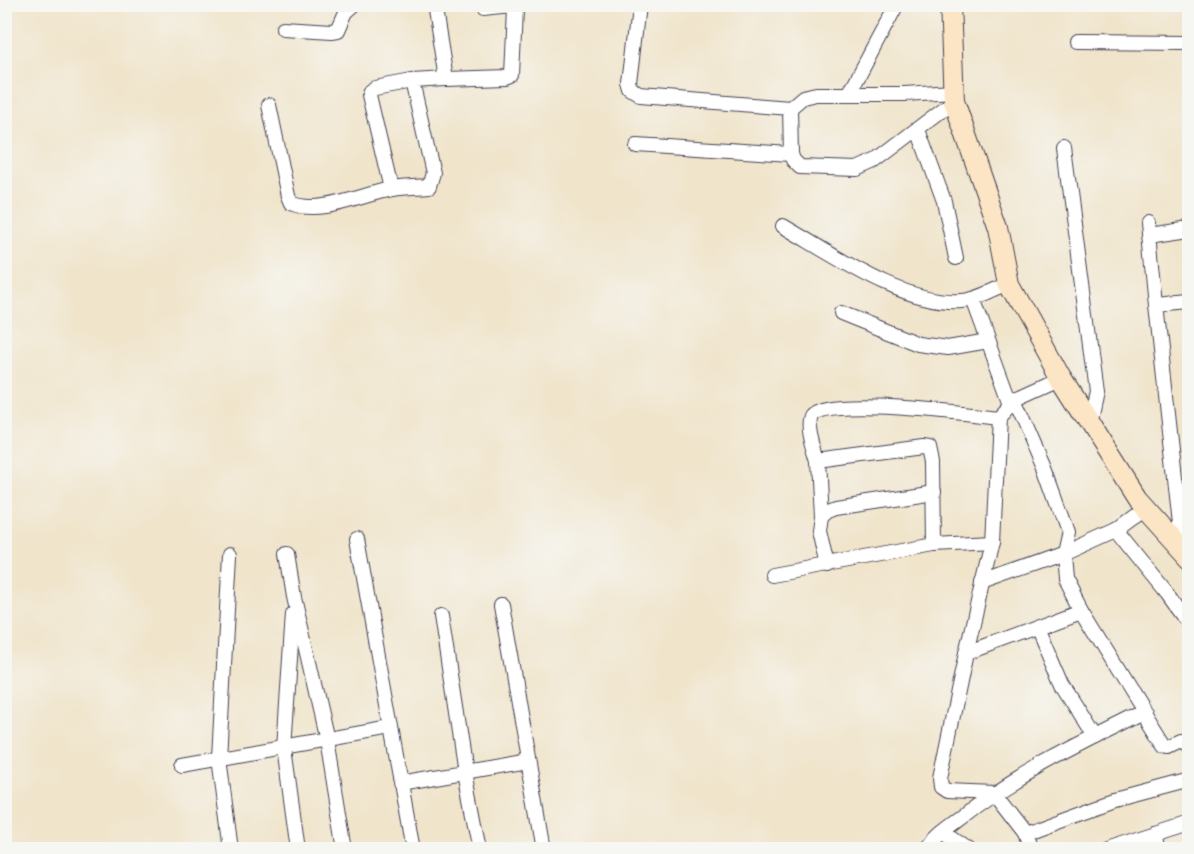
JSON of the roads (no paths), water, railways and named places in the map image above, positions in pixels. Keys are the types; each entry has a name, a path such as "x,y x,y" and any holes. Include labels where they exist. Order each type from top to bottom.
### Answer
{"street":[{"path":"283,28 326,32 338,30 346,12 356,4"},
{"path":"434,4 446,79"},
{"path":"640,4 631,84 633,92 640,96 790,108 809,95 953,96"},
{"path":"849,94 897,4"},
{"path":"950,4 953,96 998,227 1009,284 1061,378 1137,498 1186,554"},
{"path":"391,189 369,95 370,91 412,81 512,75 516,9 512,6 483,9"},
{"path":"1075,42 1190,43"},
{"path":"269,105 291,203 298,206 336,205 391,189 429,186 433,173 412,81"},
{"path":"790,108 791,154 800,167 857,169 875,161 918,130 953,96"},
{"path":"918,130 944,201 956,258"},
{"path":"635,144 791,154"},
{"path":"1064,148 1096,391 1089,423"},
{"path":"783,226 892,287 938,301 973,299 1009,284"},
{"path":"1186,554 1149,229 1190,229"},
{"path":"973,299 1013,401 1045,468 1068,532 1063,554 1065,579 1081,610 1165,746 1169,747 1181,741 1190,747"},
{"path":"1156,305 1190,302"},
{"path":"841,313 918,344 948,348 988,340"},
{"path":"1032,849 1025,833 994,793 948,791 941,787 940,778 992,542 998,417 1013,401 1061,378"},
{"path":"827,566 819,531 821,516 818,461 810,417 814,412 841,406 874,406 998,417"},
{"path":"818,461 930,448 933,462 934,545"},
{"path":"821,516 837,507 934,492"},
{"path":"982,584 1063,554 1116,530 1146,508"},
{"path":"1116,530 1167,593 1190,626"},
{"path":"357,538 413,849"},
{"path":"772,575 934,545 992,542"},
{"path":"230,554 219,758 231,849"},
{"path":"286,554 327,740 345,849"},
{"path":"294,597 284,748 298,849"},
{"path":"501,604 544,849"},
{"path":"966,653 1081,610"},
{"path":"441,616 465,772 480,849"},
{"path":"1037,626 1062,684 1095,737"},
{"path":"927,849 943,832 994,793 1144,712"},
{"path":"182,765 390,728"},
{"path":"400,783 528,761"},
{"path":"1025,833 1114,800 1190,780"},
{"path":"1113,849 1190,823"},
{"path":"943,832 969,849"},
{"path":"1155,834 1159,849"}]}
